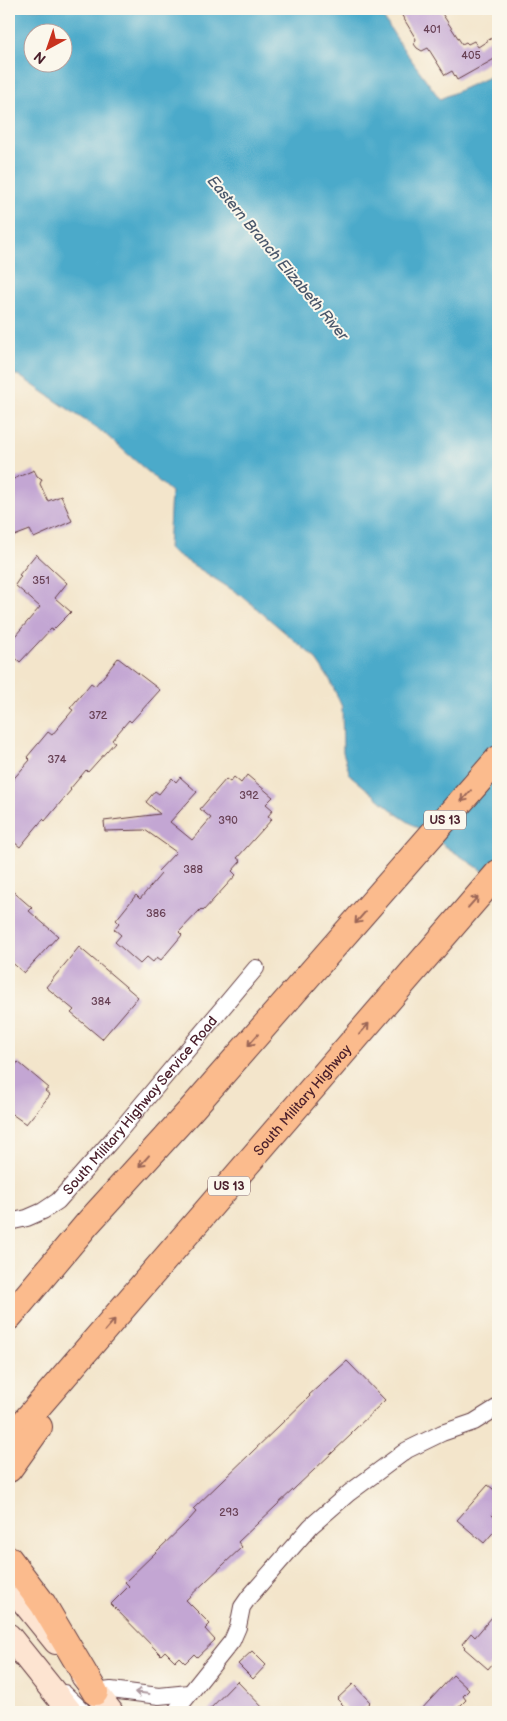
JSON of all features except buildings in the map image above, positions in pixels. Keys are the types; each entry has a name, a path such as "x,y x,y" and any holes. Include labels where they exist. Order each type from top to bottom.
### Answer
{"main road":[{"name":"US 13","path":"9,1318 88,1223 190,1111 498,759"},
{"name":"South Military Highway","path":"9,1440 498,873"},
{"path":"9,1294 88,1223"},
{"path":"9,1469 30,1441 92,1345"},
{"path":"9,1559 43,1604 90,1702"}],"street":[{"name":"South Military Highway Service Road","path":"9,1222 27,1218 43,1211 58,1201 112,1141 256,968"},
{"path":"175,1712 232,1641 238,1627 242,1607 249,1597 311,1526 349,1493 407,1450 442,1433 474,1422 498,1407"},
{"path":"9,1584 90,1702"},
{"path":"9,1636 70,1712"},
{"path":"34,1667 90,1702 111,1712"},
{"path":"90,1702 110,1690 159,1696 189,1693"}],"water":[{"name":"Eastern Branch Elizabeth River","path":"9,9 378,9 402,47 440,99 498,73 498,887 483,871 398,815 350,775 343,752 342,707 330,680 314,657 242,596 168,549 171,492 105,434 18,375 9,375"}]}
